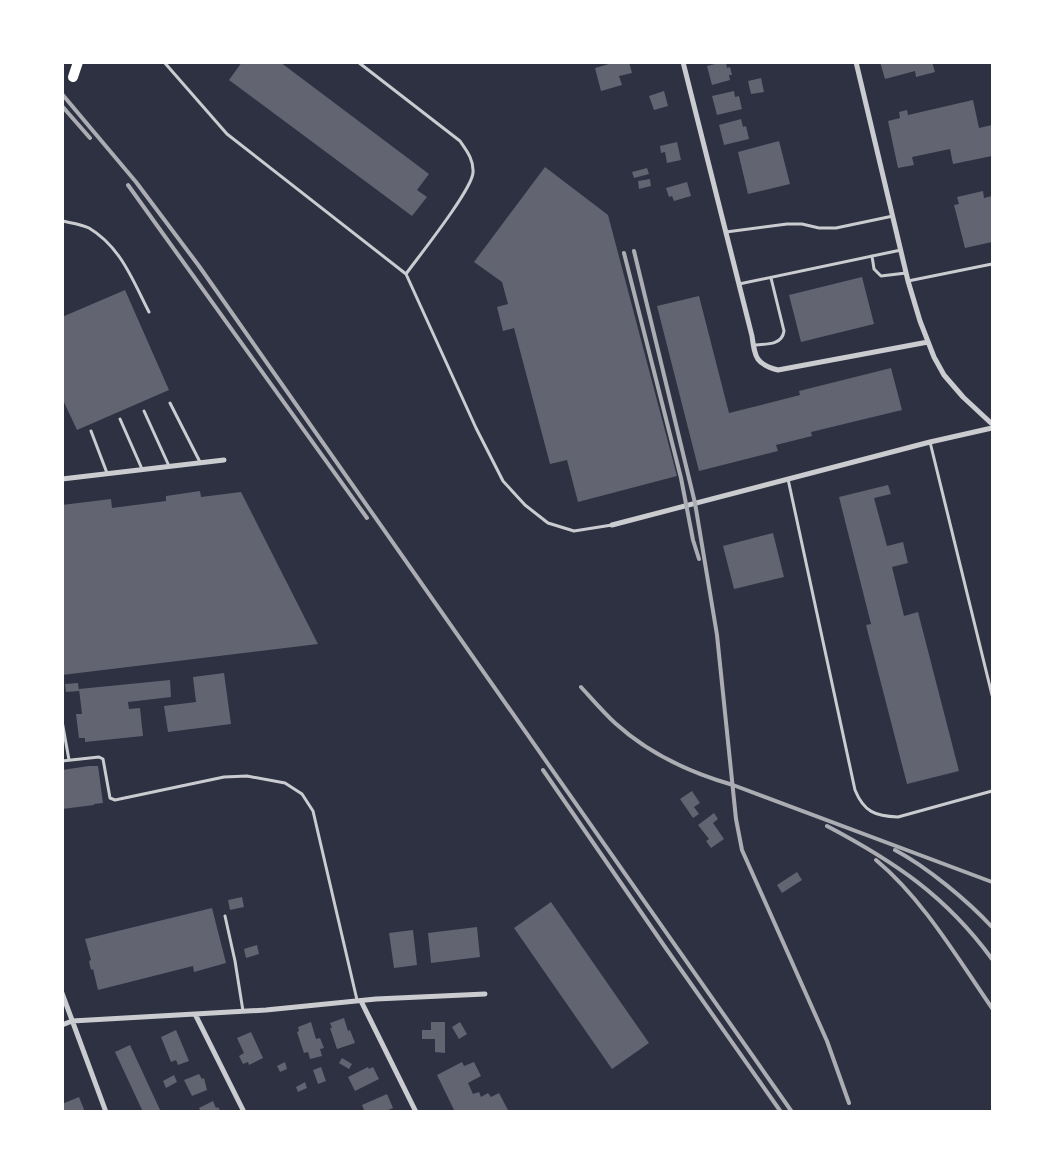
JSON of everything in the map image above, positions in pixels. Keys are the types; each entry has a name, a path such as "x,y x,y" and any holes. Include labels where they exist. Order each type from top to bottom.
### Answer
{"main road":[{"path":"73,77 78,62"}],"street":[{"path":"683,62 739,284 755,356 763,366 778,370 928,342"},
{"path":"856,62 908,281 928,342 939,366 950,383 969,404 992,424"},
{"path":"612,525 788,478 992,428"},
{"path":"62,479 224,460"},
{"path":"62,993 106,1112"},
{"path":"62,1025 72,1021 243,1012 359,1001 485,994"},
{"path":"359,1001 416,1112"},
{"path":"196,1014 244,1112"}],"lane":[{"path":"164,62 227,134 406,274 476,428 503,481 524,505 548,523 574,531 612,525"},
{"path":"358,62 460,141 470,155 473,174 465,192 406,274"},
{"path":"726,232 787,224 836,228 892,216"},
{"path":"62,221 88,228 123,259 149,312"},
{"path":"739,284 901,250"},
{"path":"872,256 874,269 881,276 906,273"},
{"path":"908,281 992,264"},
{"path":"753,345 778,342 783,338 784,331 772,278"},
{"path":"170,403 200,463"},
{"path":"144,411 169,466"},
{"path":"120,419 142,470"},
{"path":"91,431 108,474"},
{"path":"930,442 992,696"},
{"path":"788,478 855,790 860,803 873,813 886,817 898,817 992,791"},
{"path":"62,721 69,760"},
{"path":"62,761 99,757 103,759 110,798 115,800 224,777 247,776 285,783 302,794 313,811 359,1001"},
{"path":"225,916 235,961 243,1012"}],"building":[{"path":"242,62 280,62 429,174 417,190 427,197 412,216 229,80"},
{"path":"616,62 629,62 632,73 619,76 622,85 601,91 595,68"},
{"path":"726,62 727,68 730,67 732,75 729,75 730,80 712,85 707,66"},
{"path":"880,62 932,62 935,72 916,77 915,71 885,79"},
{"path":"761,78 764,92 751,94 748,81"},
{"path":"664,91 668,106 654,110 649,96"},
{"path":"734,91 735,97 739,96 742,109 717,115 712,96"},
{"path":"973,100 979,128 992,125 992,156 953,164 950,149 912,157 914,165 898,168 888,121 900,118 899,112 907,110 908,115"},
{"path":"741,119 743,127 746,126 749,139 724,145 719,125"},
{"path":"779,141 790,184 748,194 738,152"},
{"path":"677,142 681,160 667,163 665,152 661,153 660,146"},
{"path":"545,167 608,215 677,476 578,502 567,460 550,464 514,328 503,331 497,307 508,304 502,282 474,262"},
{"path":"647,168 649,174 634,178 632,172"},
{"path":"650,179 651,186 639,189 638,181"},
{"path":"687,182 691,196 674,201 672,196 669,197 666,188"},
{"path":"983,191 984,198 992,196 992,242 965,248 954,205 959,204 957,197"},
{"path":"862,277 874,324 801,342 789,295"},
{"path":"125,290 169,390 77,430 62,398 62,317"},
{"path":"699,296 729,413 800,395 799,391 891,368 902,410 811,432 812,436 776,445 778,451 699,471 657,306"},
{"path":"888,485 891,494 874,498 887,546 903,542 908,563 892,567 904,616 918,612 959,771 907,784 866,625 871,624 839,497"},
{"path":"200,491 201,497 241,492 318,644 62,675 62,505 111,499 112,508 166,501 166,496"},
{"path":"773,533 784,577 734,589 723,546"},
{"path":"224,673 231,724 168,732 164,706 196,702 193,677"},
{"path":"170,680 171,697 128,702 129,709 140,708 143,736 85,742 85,738 79,738 76,714 82,714 79,689"},
{"path":"78,683 79,691 66,692 65,684"},
{"path":"98,766 103,803 62,809 62,770"},
{"path":"692,791 700,803 694,807 699,814 693,818 680,799"},
{"path":"714,813 718,819 713,823 724,839 711,848 706,841 709,839 698,825"},
{"path":"797,872 802,880 782,893 777,885"},
{"path":"242,897 244,907 230,910 228,900"},
{"path":"551,902 649,1043 612,1069 514,928"},
{"path":"212,908 226,963 194,972 193,966 98,990 93,969 91,970 89,961 91,960 85,939"},
{"path":"477,927 480,957 431,963 428,933"},
{"path":"413,930 417,965 394,968 389,933"},
{"path":"257,945 259,954 246,958 244,949"},
{"path":"344,1018 348,1031 350,1030 355,1043 337,1049 330,1023"},
{"path":"311,1022 316,1039 320,1038 324,1048 320,1049 322,1056 310,1059 308,1052 304,1053 297,1032 299,1031 298,1027"},
{"path":"431,1022 445,1022 445,1053 435,1052 435,1039 422,1039 422,1030 431,1030"},
{"path":"460,1022 467,1034 459,1039 452,1027"},
{"path":"176,1030 189,1061 178,1065 176,1060 171,1062 161,1037"},
{"path":"251,1032 263,1058 249,1065 248,1062 243,1064 239,1056 244,1053 237,1038"},
{"path":"130,1045 161,1112 143,1112 115,1052"},
{"path":"342,1058 352,1064 349,1069 339,1063"},
{"path":"285,1062 287,1069 280,1072 277,1066"},
{"path":"462,1062 464,1066 474,1062 481,1076 468,1083 473,1094 479,1092 481,1097 488,1093 491,1097 499,1093 509,1112 455,1112 437,1075"},
{"path":"321,1067 326,1081 318,1084 313,1070"},
{"path":"368,1067 369,1069 373,1067 379,1079 355,1091 348,1077"},
{"path":"199,1074 202,1079 204,1078 207,1090 192,1096 184,1080"},
{"path":"174,1075 177,1082 166,1088 163,1081"},
{"path":"305,1082 307,1088 298,1092 296,1087"},
{"path":"387,1094 393,1108 384,1112 365,1112 362,1105"},
{"path":"79,1097 85,1112 62,1112 62,1104"},
{"path":"213,1101 216,1108 218,1107 221,1112 201,1112 199,1108"}],"railway":[{"path":"62,94 136,182 199,266 792,1112"},
{"path":"62,106 90,138"},
{"path":"128,185 367,518"},
{"path":"634,251 695,503 717,635 736,819 742,850 827,1041 849,1103"},
{"path":"624,253 681,478 693,540 699,559"},
{"path":"581,687 628,734 641,744 671,761 701,774 992,882"},
{"path":"543,770 781,1112"},
{"path":"827,826 875,853 918,882 956,917 992,959"},
{"path":"895,850 946,885 992,927"},
{"path":"876,860 909,893 939,930 992,1008"}]}
